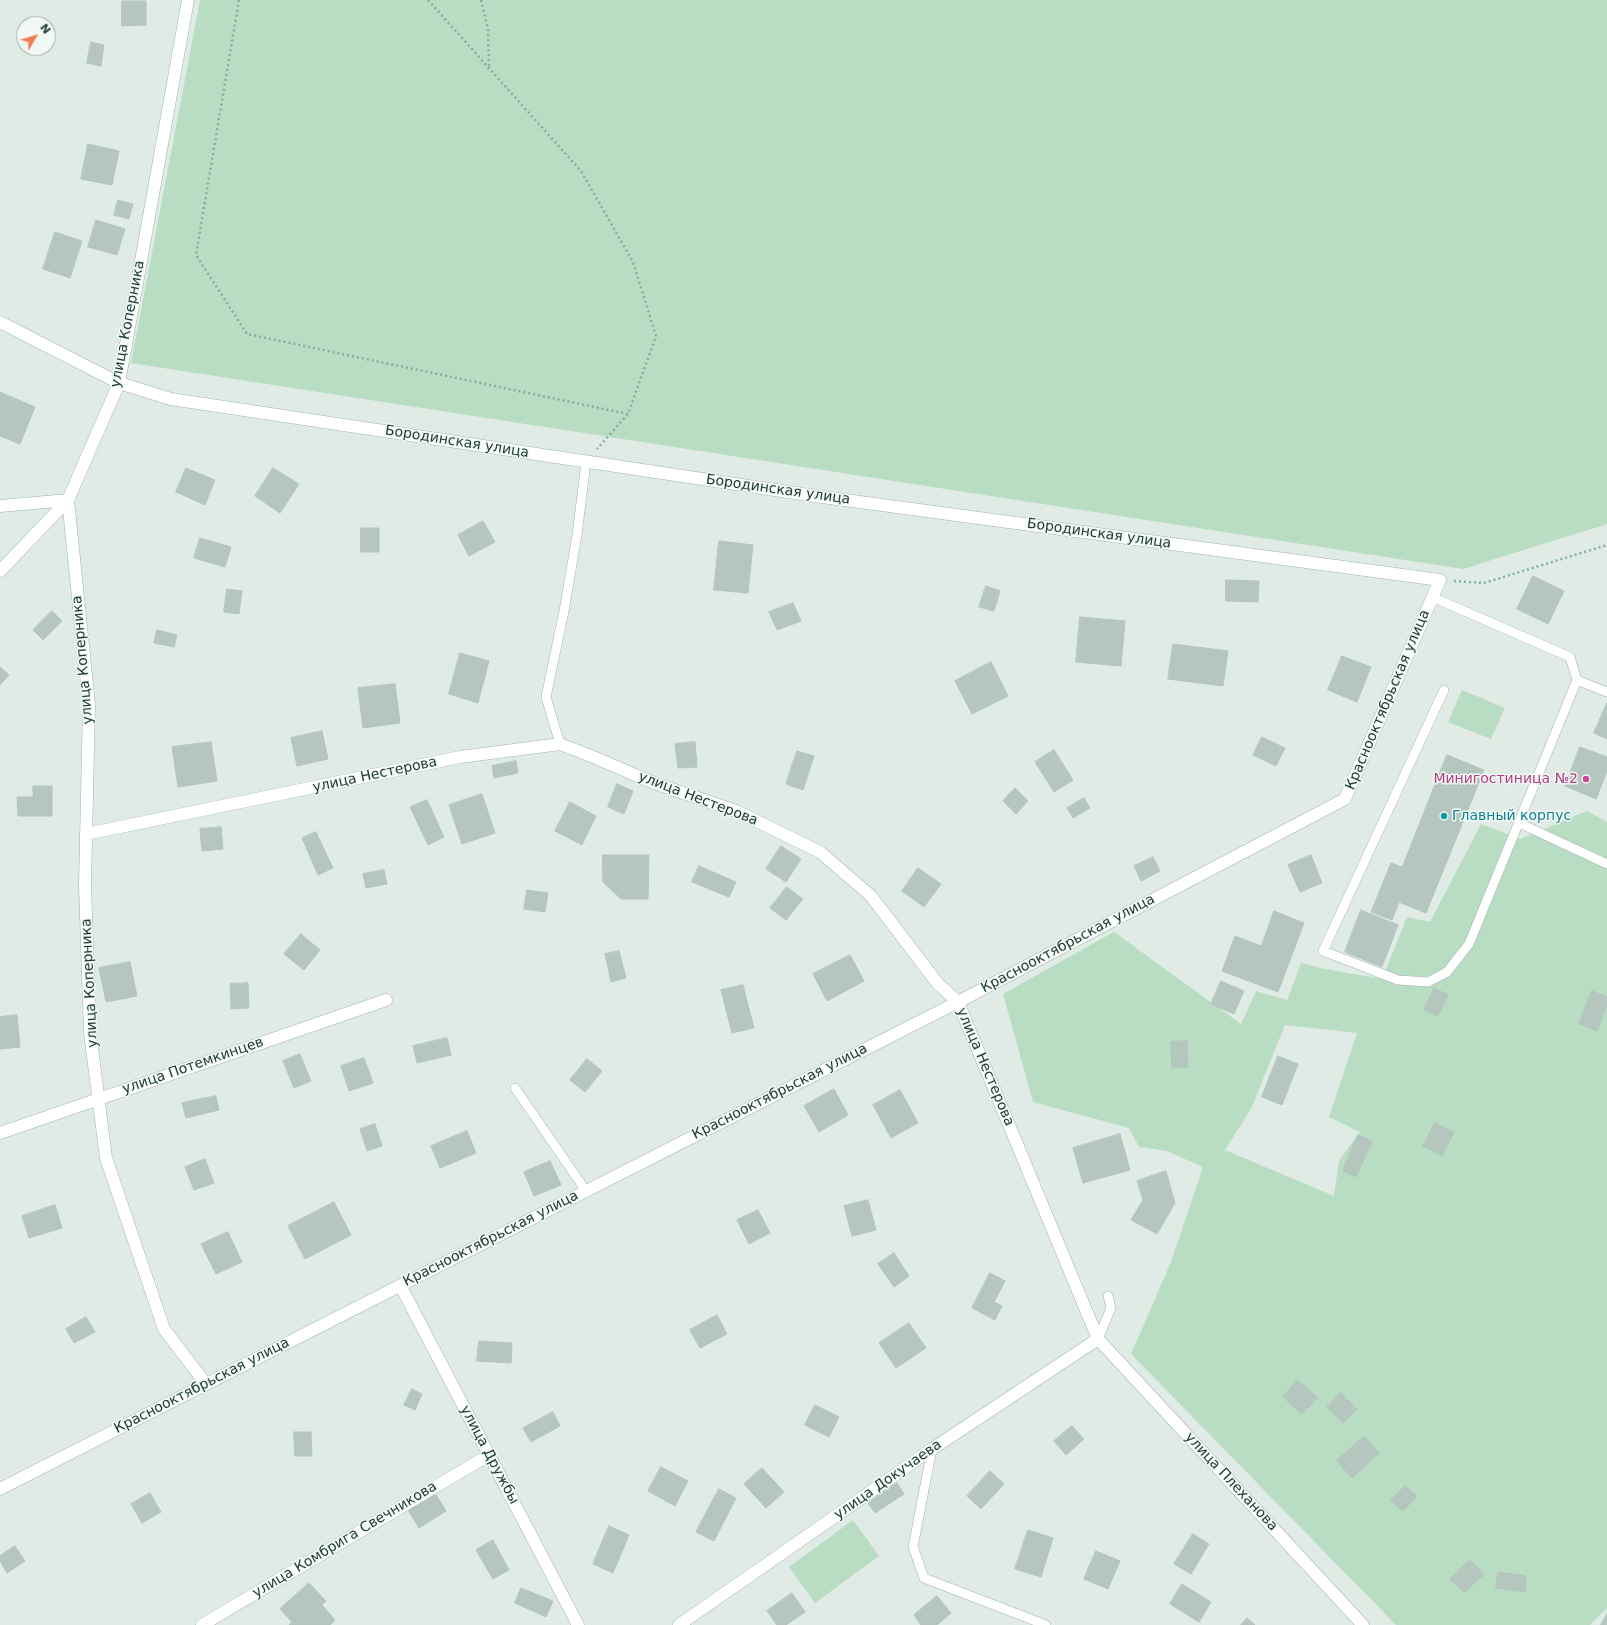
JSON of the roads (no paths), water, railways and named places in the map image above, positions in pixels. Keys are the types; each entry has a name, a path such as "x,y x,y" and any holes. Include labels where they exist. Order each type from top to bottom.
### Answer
{"street":[{"name":"улица Коперника","path":"188,0 119,383 68,500 89,704 85,885 90,1033 106,1158 164,1329 206,1384"},
{"name":"Бородинская улица","path":"0,322 119,383 171,399 815,496 1440,580"},
{"path":"0,506 68,500"},
{"path":"0,571 68,500"},
{"name":"Краснооктябрьская улица","path":"0,1490 958,1002 1345,799 1440,580"},
{"name":"улица Нестерова","path":"86,834 460,757 560,744 654,783 736,811 820,852 871,896 938,984 958,1002 1098,1339"},
{"name":"улица Потемкинцев","path":"0,1132 386,1000"},
{"name":"улица Дружбы","path":"400,1285 578,1625"},
{"name":"улица Докучаева","path":"679,1625 932,1450 1098,1339"},
{"name":"улица Плеханова","path":"1098,1339 1363,1625"},
{"name":"улица Комбрига Свечникова","path":"202,1625 489,1455"}],"lane":[{"path":"560,744 546,697 564,611 577,535 586,462"},
{"path":"1432,597 1570,657 1577,680 1469,944 1447,972 1428,982 1398,980 1323,951 1444,690"},
{"path":"1577,680 1607,692"},
{"path":"1518,823 1607,864"},
{"path":"515,1088 586,1191"},
{"path":"1098,1339 1111,1308 1108,1296"},
{"path":"932,1450 913,1546 924,1578 1046,1625"}],"place":[{"name":"Минигостиница №2","path":"1586,779"},
{"name":"Главный корпус","path":"1444,816"}]}
